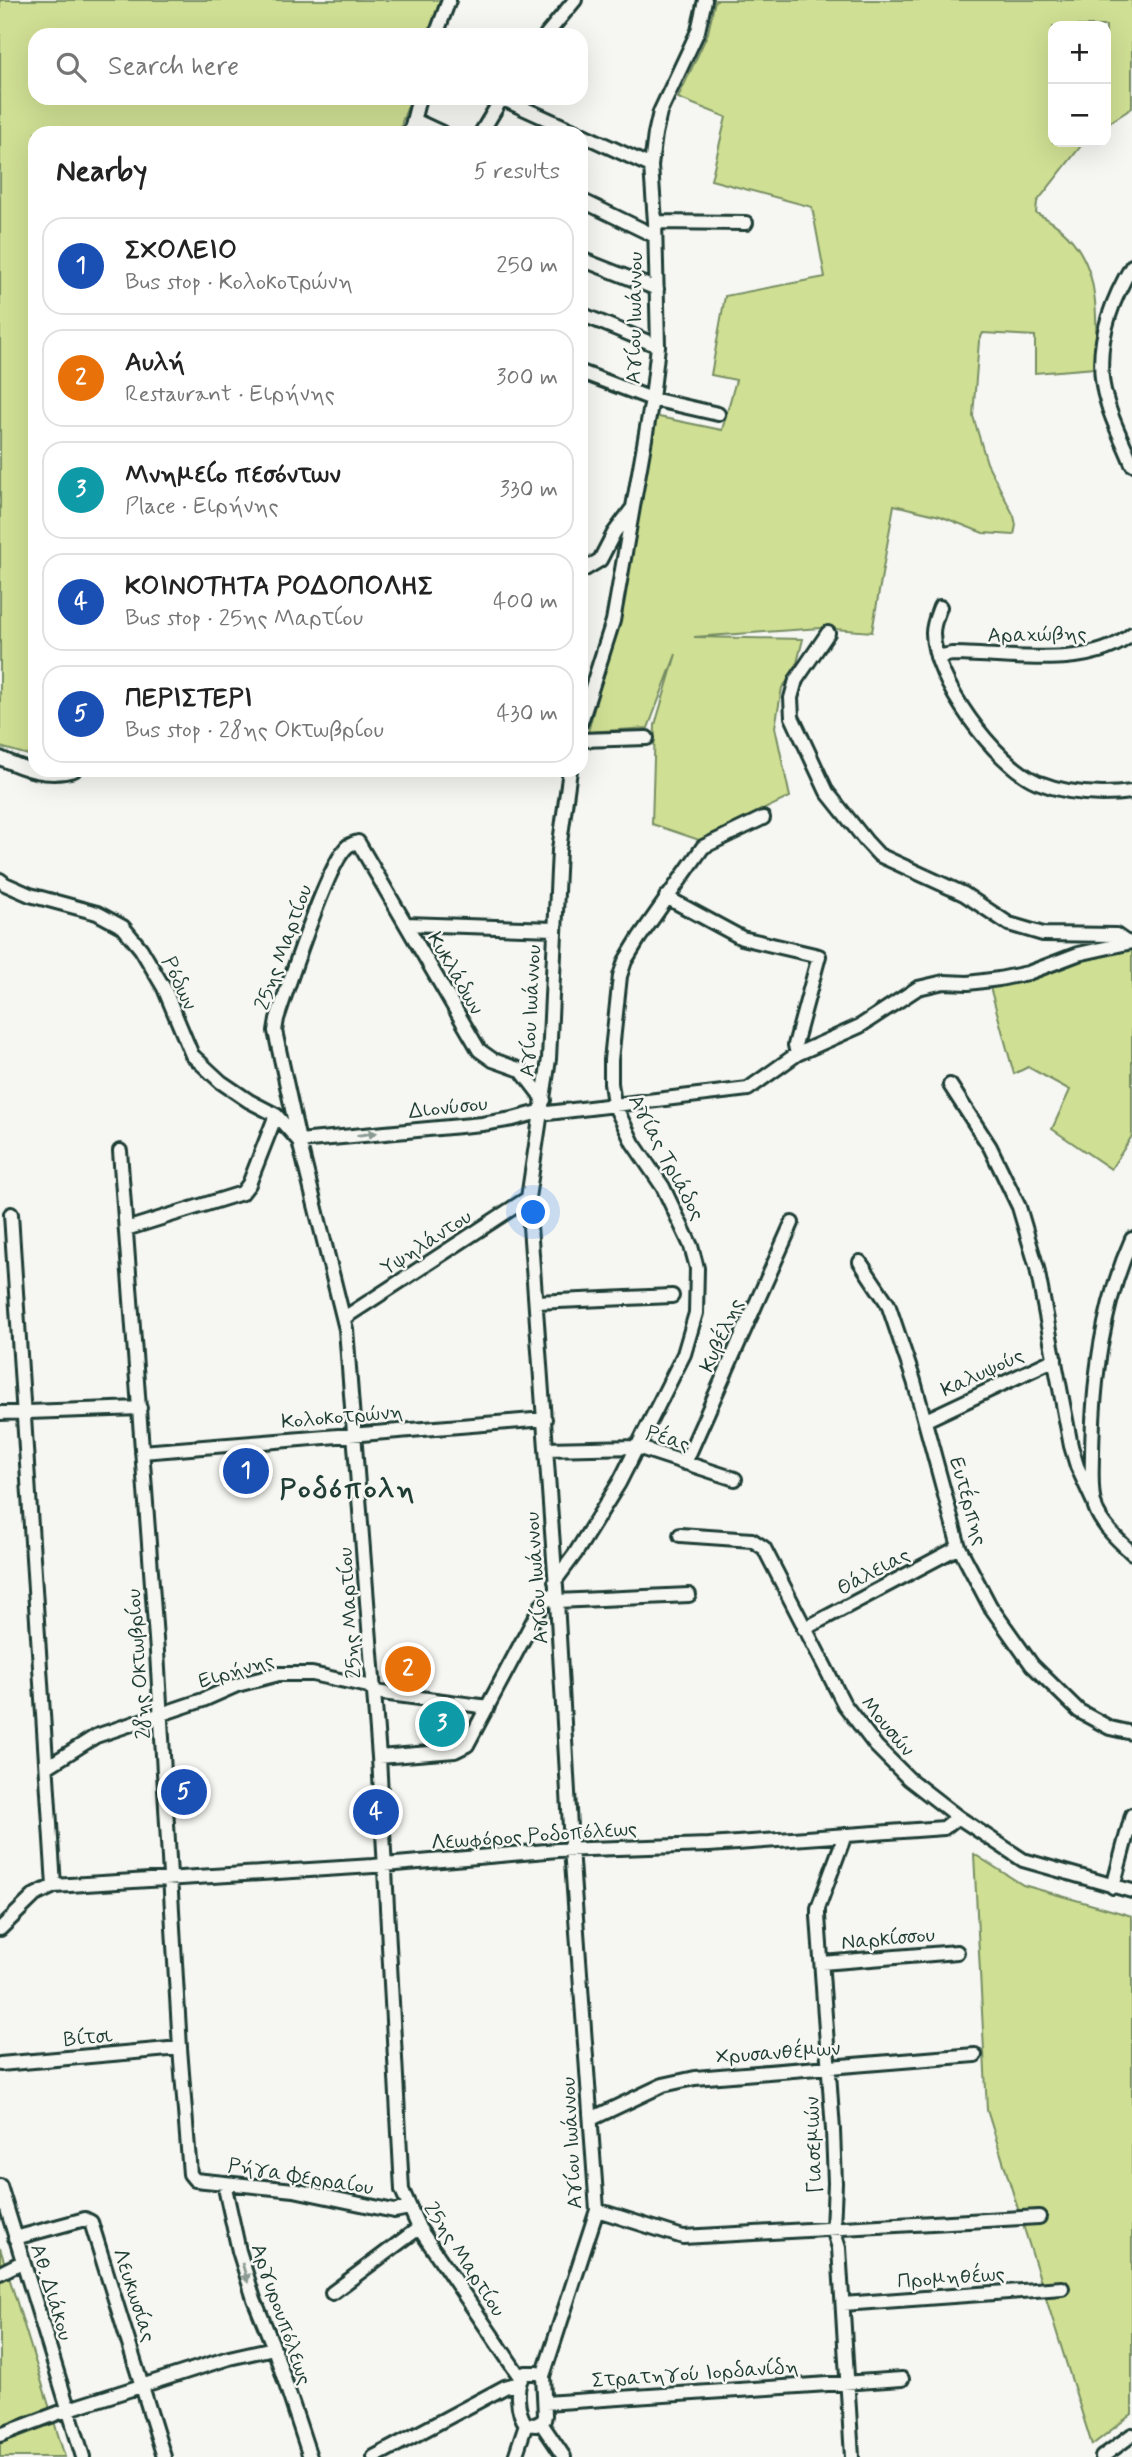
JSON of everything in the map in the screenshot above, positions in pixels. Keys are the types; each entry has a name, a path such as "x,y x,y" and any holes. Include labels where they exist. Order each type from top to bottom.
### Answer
{"street":[{"path":"439,28 449,0"},
{"path":"552,28 575,0"},
{"name":"Αγίου Ιωάννου","path":"588,700 613,621 652,399 658,346 651,166 660,113 698,32 705,0"},
{"path":"412,126 417,105"},
{"path":"485,126 497,105"},
{"path":"516,105 562,126"},
{"path":"414,120 427,126"},
{"path":"588,138 651,166"},
{"path":"588,203 655,236"},
{"path":"655,222 746,223"},
{"path":"588,261 657,289"},
{"path":"1132,266 1115,298 1102,344 1104,393 1128,445 1132,464"},
{"path":"588,317 658,346"},
{"path":"588,375 652,399 718,414"},
{"path":"588,567 600,560 631,509"},
{"path":"940,607 933,631 937,657 950,686 992,749 1015,770 1036,782 1075,792 1132,792"},
{"path":"828,633 796,680 791,698 792,717 827,792 879,855 964,894 1002,920 1026,930 1043,934 1116,935 1129,942"},
{"name":"Αραχώβης","path":"937,657 952,654 1086,656 1113,646 1132,634"},
{"path":"588,740 647,738"},
{"path":"0,758 28,769"},
{"name":"Αγίου Ιωάννου","path":"543,2376 597,2210 528,1198 549,1059 559,849 569,777"},
{"name":"Αγίας Τριάδος","path":"556,1591 575,1554 604,1509 684,1354 696,1313 697,1268 691,1246 672,1204 633,1143 614,1104 611,1060 620,976 625,961 666,897 703,847 762,818"},
{"name":"Κυκλάδων","path":"358,842 479,1050 493,1060 521,1070 543,1105"},
{"name":"25ης Μαρτίου","path":"358,842 348,846 334,869 276,1019 275,1031 299,1141 344,1318 356,1434 379,1757 402,2190 419,2228 519,2380"},
{"name":"Ρόδων","path":"0,880 30,895 97,913 123,927 141,949 164,988 192,1055 221,1082 248,1101 276,1115 299,1141"},
{"path":"666,897 742,938 819,956 795,1045 797,1054"},
{"path":"405,924 554,929"},
{"name":"Διονύσου","path":"299,1141 482,1124 513,1119 543,1105 548,1113 748,1089 797,1054 860,1026 918,988 944,982 968,983 1028,973 1079,954 1129,942"},
{"path":"950,1085 990,1147 1019,1207 1037,1268 1077,1466 1095,1505 1111,1531 1132,1553"},
{"path":"126,1229 242,1193 249,1184 276,1115"},
{"name":"28ης Οκτωβρίου","path":"120,1151 161,1715 169,1879 190,2174"},
{"name":"Υψηλάντου","path":"344,1318 528,1198"},
{"path":"11,1214 54,1886"},
{"name":"Κυβέλης","path":"685,1463 792,1223"},
{"path":"1095,1505 1093,1445 1100,1350 1109,1303 1132,1238"},
{"name":"Ευτέρπης","path":"860,1262 888,1304 926,1420 959,1547 990,1606 1032,1665 1080,1712 1110,1728 1132,1733"},
{"path":"536,1302 672,1296"},
{"name":"Καλυψούς","path":"926,1420 1055,1359"},
{"path":"0,1413 139,1408"},
{"name":"Κολοκοτρώνη","path":"142,1452 545,1419"},
{"name":"Ρέας","path":"547,1450 636,1447 735,1479"},
{"name":"Μουσών","path":"680,1535 752,1540 764,1548 845,1704 876,1746 908,1779 958,1817 1023,1860 1132,1891"},
{"name":"Θάλειας","path":"804,1629 959,1547"},
{"path":"379,1757 461,1748 467,1745 541,1606 556,1591 689,1595"},
{"name":"Ειρήνης","path":"47,1767 96,1736 161,1715 237,1685 279,1674 312,1674 368,1686 374,1691 488,1707"},
{"path":"1114,1888 1132,1815"},
{"name":"Λεωφόρος Ροδοπόλεως","path":"0,1929 35,1895 54,1886 386,1865 571,1850 709,1845 944,1828 958,1817"},
{"name":"Γιασεμιών","path":"845,1835 818,1908 835,2183 833,2229 839,2248 852,2457"},
{"name":"Ναρκίσσου","path":"822,1963 957,1952"},
{"name":"Βίτσι","path":"0,2064 180,2048"},
{"name":"Χρυσανθέμων","path":"591,2119 663,2085 695,2078 975,2056"},
{"name":"Ρήγα Φερραίου","path":"190,2174 195,2180 294,2190 394,2211 409,2208"},
{"name":"Αργυρουπόλεως","path":"224,2183 239,2251 254,2299 274,2348 310,2457"},
{"name":"Αθ. Διάκου","path":"0,2186 69,2409"},
{"path":"597,2210 683,2237 1039,2217"},
{"name":"Λευκωσίας","path":"15,2238 85,2218 91,2221 144,2385 164,2457"},
{"path":"332,2293 419,2228"},
{"path":"0,2273 22,2262"},
{"name":"Προμηθέως","path":"843,2304 1062,2288"},
{"path":"0,2435 69,2409 229,2358 274,2348"},
{"path":"374,2457 531,2373 543,2376 545,2415 541,2423"},
{"name":"Στρατηγού Ιορδανίδη","path":"545,2403 902,2379"},
{"path":"519,2380 520,2417 526,2424"},
{"path":"69,2409 83,2457"},
{"path":"526,2424 541,2423"},
{"path":"541,2423 564,2457"},
{"path":"515,2457 526,2424"},
{"path":"1102,2457 1132,2435"}],"green space":[{"path":"0,0 440,0 432,28 28,28 28,105 408,105 402,126 28,126 28,755 0,747"},
{"path":"715,0 1132,0 1132,108 1111,122 1111,21 1048,21 1048,147 1080,147 1037,202 1036,213 1057,226 1073,241 1084,259 1095,299 1095,368 1035,373 1035,336 983,333 979,341 973,416 987,463 1014,516 1014,535 983,533 940,516 894,505 872,632 821,628 694,637 803,639 795,671 782,688 775,727 790,797 699,840 652,824 655,725 676,654 648,728 588,732 616,625 654,416 722,430 736,380 711,375 725,296 825,277 812,207 711,180 726,117 678,98 708,33"},
{"path":"1132,947 1132,1136 1111,1169 1052,1129 1070,1090 1028,1067 1014,1074 990,987 1032,978 1080,959"},
{"path":"974,1854 1023,1885 1132,1916 1132,2414 1092,2445 987,2110"},
{"path":"0,2248 65,2457 0,2457"}],"place":[{"name":"ΣΧΟΛΕΙΟ","path":"246,1471"},
{"name":"Αυλή","path":"408,1669"},
{"name":"Μνημείο πεσόντων","path":"442,1724"},
{"name":"ΠΕΡΙΣΤΕΡΙ","path":"184,1792"},
{"name":"ΚΟΙΝΟΤΗΤΑ ΡΟΔΟΠΟΛΗΣ","path":"376,1812"}],"district":[{"name":"Ροδόπολη","path":"348,1488"}]}
